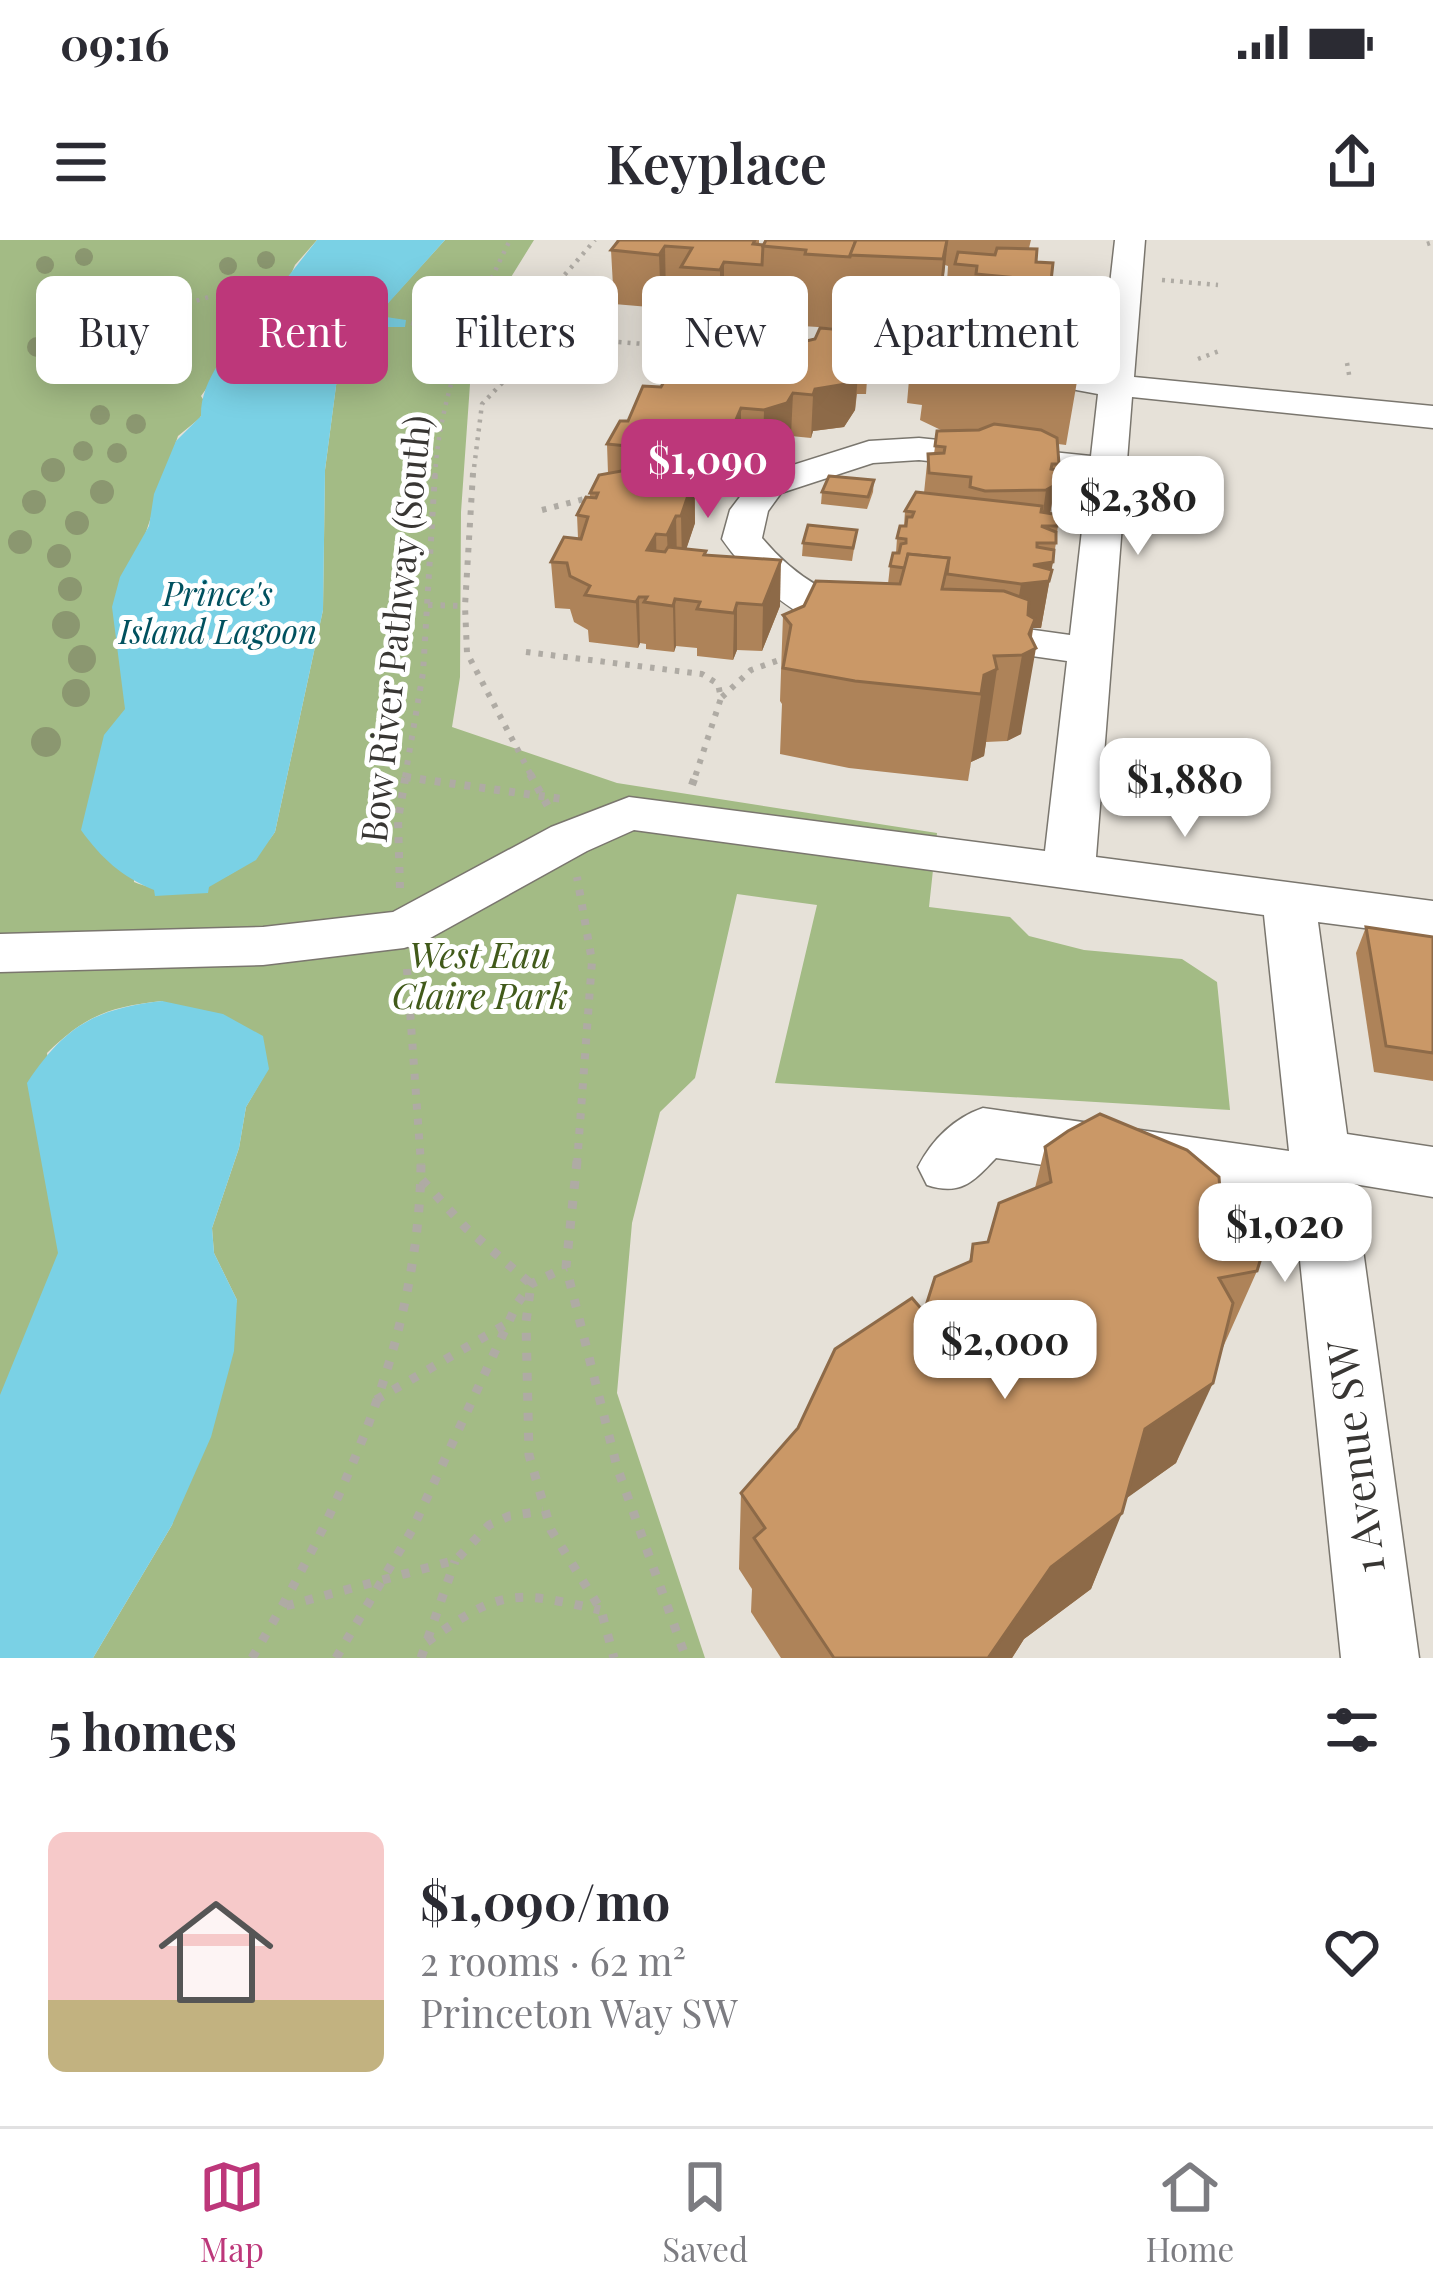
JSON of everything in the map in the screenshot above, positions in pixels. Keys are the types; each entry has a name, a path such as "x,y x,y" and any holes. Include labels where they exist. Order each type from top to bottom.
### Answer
{"street":[{"path":"1069,868 1130,240"},
{"path":"808,357 1433,417"},
{"path":"1091,650 853,619 821,607 770,574 742,539 749,510 768,484 869,452 919,448 1107,469"},
{"path":"0,952 263,946 404,929 569,839 628,813 1433,919"},
{"name":"1 Avenue SW","path":"1289,899 1380,1658"},
{"path":"950,1166 983,1132 1322,1168 1433,1172"}],"path":[{"name":"Bow River Pathway (South)","path":"492,276 509,240"},
{"path":"564,276 596,240"},
{"path":"1174,281 1218,285"},
{"path":"192,302 212,296"},
{"name":"Bow River Pathway (South)","path":"252,1658 285,1606 353,1462 375,1401 408,1273 422,1179 398,820 423,673 437,444 451,384"},
{"name":"Bow River Pathway (South)","path":"502,384 482,404 477,417 465,606 467,653 569,839 592,961 587,1066 566,1267 617,1467 686,1658"},
{"path":"542,510 602,495"},
{"path":"428,605 465,606"},
{"path":"680,820 721,698 751,670 781,663 795,623 821,607"},
{"path":"526,652 702,674 718,684 721,698"},
{"path":"405,777 541,794"},
{"path":"422,1179 466,1228 531,1284"},
{"path":"336,1658 386,1582 463,1430 508,1322 531,1284 566,1267"},
{"path":"531,1284 526,1322 529,1455 543,1511 601,1610 614,1658"},
{"path":"375,1401 508,1322"},
{"path":"422,1658 456,1560 489,1525 508,1516 543,1511"},
{"path":"285,1606 456,1560"},
{"path":"427,1642 485,1599 507,1593 601,1610"}],"green space":[{"name":"West Eau Claire Park","path":"0,240 317,240 290,276 216,276 216,375 201,396 206,404 200,418 178,436 127,589 134,882 175,890 213,882 247,862 275,832 323,610 325,470 336,384 388,384 388,303 412,276 412,384 470,384 461,512 460,677 452,727 617,783 937,833 929,907 1010,917 1029,936 1084,950 1182,959 1217,982 1230,1110 775,1083 817,905 737,894 695,1078 660,1112 632,1223 617,1393 705,1658 93,1658 172,1525 237,1300 214,1253 212,1228 239,1148 246,1107 268,1069 162,1001 98,1015 47,1053 75,1264 0,1414"},
{"name":"West Eau Claire Park","path":"445,240 534,240 512,276 412,276"}],"water":[{"name":"Prince's Island Lagoon","path":"317,240 445,240 388,303 388,276 288,276"},
{"name":"Prince's Island Lagoon","path":"388,317 406,320 405,327 388,327"},
{"name":"Prince's Island Lagoon","path":"215,369 216,384 336,384 325,470 323,610 275,832 256,860 209,887 208,893 155,896 154,890 113,866 81,830 104,735 125,709 112,607 120,577 149,526 154,494 176,441 201,416"},
{"path":"162,1001 223,1014 263,1036 269,1069 246,1107 239,1148 212,1228 214,1253 237,1300 234,1351 211,1437 172,1525 93,1658 0,1658 0,1395 58,1253 27,1083 55,1047 83,1024 118,1009"}],"building":[{"path":"619,240 755,240 753,244 763,245 762,265 724,262 720,270 681,267 692,248 665,246 659,255 611,250"},
{"path":"766,240 856,240 850,257 763,246"},
{"path":"856,240 947,240 943,259 850,255"},
{"path":"997,248 1037,249 1036,262 1053,263 1052,276 976,274 977,266 955,264 958,252 995,255"},
{"path":"820,328 832,329 832,384 846,384 815,389 813,395 793,393 787,403 764,410 741,408 735,422 729,422 718,436 728,437 721,450 709,454 607,444 620,421 628,421 643,386 808,384 808,341 815,339"},
{"path":"994,424 1041,430 1057,438 1059,464 1052,464 1051,469 1057,470 1055,485 1046,490 985,491 970,487 971,477 929,473 928,454 944,453 945,447 935,446 937,431 979,430"},
{"path":"638,468 685,472 683,476 694,478 681,516 676,516 667,535 656,534 647,550 665,552 668,547 706,551 704,555 781,560 763,605 737,603 734,613 697,609 700,602 675,599 673,606 644,602 647,597 636,602 585,595 590,586 570,576 567,563 551,562 564,537 581,539 588,517 577,515 586,497 596,498 598,493 590,493 599,475"},
{"path":"829,476 874,480 868,497 822,492"},
{"path":"916,492 1042,506 1041,512 1059,515 1057,526 1041,526 1056,532 1056,543 1037,543 1037,547 1054,550 1053,562 1033,565 1052,570 1049,581 1021,584 947,574 949,558 908,554 905,568 890,566 893,553 899,553 906,543 897,538 900,526 912,517 914,512 905,511"},
{"path":"808,525 857,530 853,548 803,543"},
{"path":"908,554 949,558 942,589 1004,591 1029,600 1028,615 1035,619 1029,634 1036,648 1022,655 994,656 997,669 984,675 981,694 783,668 791,625 783,615 804,606 816,581 900,584"},
{"path":"1366,927 1433,937 1433,1053 1386,1046"},
{"path":"1100,1114 1187,1150 1219,1177 1220,1190 1258,1215 1265,1245 1257,1271 1219,1278 1233,1303 1213,1383 1145,1429 1122,1513 1051,1567 988,1658 834,1658 754,1538 765,1528 741,1493 798,1428 835,1349 912,1298 924,1312 935,1277 971,1261 973,1244 988,1242 999,1203 1051,1182 1045,1147"}]}
